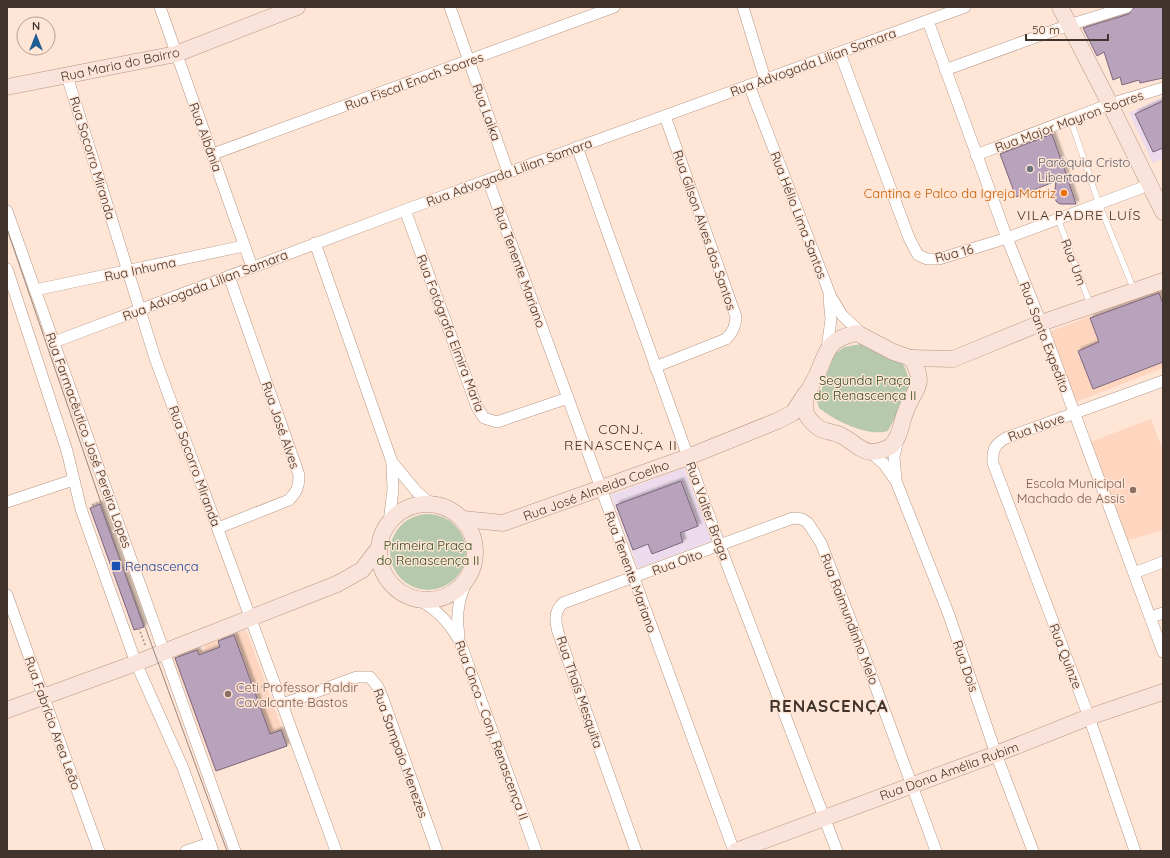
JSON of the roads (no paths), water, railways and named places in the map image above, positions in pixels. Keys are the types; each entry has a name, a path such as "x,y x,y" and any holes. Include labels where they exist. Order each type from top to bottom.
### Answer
{"street":[{"name":"Rua Albânia","path":"160,7 252,268"},
{"name":"Rua Maria do Bairro","path":"7,87 176,54 297,7"},
{"name":"Rua Laika","path":"450,7 508,172"},
{"name":"Rua Fiscal Enoch Soares","path":"213,154 614,7"},
{"path":"743,7 764,79"},
{"name":"Rua Advogada Lilian Samara","path":"54,342 508,172 965,7"},
{"path":"1060,7 1163,212"},
{"path":"945,70 1069,25 1128,7"},
{"name":"Rua Santo Expedito","path":"928,21 1006,238 1041,323 1163,652"},
{"name":"Rua 16","path":"840,52 909,238 918,255 927,259 938,259 1006,238 1150,185"},
{"name":"Rua Socorro Miranda","path":"67,76 139,311 336,851"},
{"name":"Rua Hélio Lima Santos","path":"749,85 824,280 842,314 865,336"},
{"name":"Rua Major Mayron Soares","path":"976,155 1070,118 1163,88"},
{"name":"Rua Gilson Alves dos Santos","path":"655,367 726,339 731,334 736,317 665,116"},
{"name":"Rua Valter Braga","path":"577,147 720,546 837,851"},
{"name":"Rua Tenente Mariano","path":"488,180 633,578 735,851"},
{"name":"Rua Fotógrafa Elmira Maria","path":"405,210 477,407 484,418 497,422 568,398"},
{"name":"Rua Farmacêutico José Pereira Lopes","path":"7,211 110,498 152,657 184,768 212,847"},
{"path":"315,243 392,462 393,489 389,523"},
{"name":"Rua Inhuma","path":"35,290 128,272 244,246"},
{"name":"Rua Farmacêutico José Pereira Lopes","path":"7,269 12,298 67,451 81,509 152,657 235,851"},
{"name":"Rua José Alves","path":"218,528 289,500 297,492 299,483 299,475 229,276"},
{"path":"824,280 832,312 827,349 816,377 806,392 805,409 808,419 820,429 842,436 862,449 870,452 884,464 896,481"},
{"path":"827,349 844,336 857,333 893,352 911,358 953,359 1041,323 1163,281"},
{"path":"896,481 894,457 898,439 907,408 920,385 918,372 911,358"},
{"name":"Rua Nove","path":"993,463 994,449 1002,440 1163,381"},
{"name":"Rua José Almeida Coelho","path":"463,519 503,523 688,457 793,413 806,392"},
{"path":"870,452 890,447 898,439"},
{"path":"392,462 417,492 431,504"},
{"name":"Rua Quinze","path":"993,463 1089,717 1135,851"},
{"path":"7,502 73,480"},
{"name":"Rua Dois","path":"896,481 949,615 996,754 1033,851"},
{"path":"460,642 457,626 458,602 461,590 470,574 474,562 475,549 472,536 463,519 445,507 431,504 410,507 400,512 382,533 378,549 380,567 386,579 395,589 407,596 420,600 435,600 449,595 461,586 470,574"},
{"name":"Rua Raimundinho Melo","path":"720,546 793,518 802,519 812,527 821,543 936,851"},
{"name":"Rua Oito","path":"633,578 720,546"},
{"path":"7,710 152,657 337,584 362,570 378,549"},
{"path":"1134,572 1163,562"},
{"name":"Rua Thaís Mesquita","path":"633,578 563,603 558,610 556,620 636,851"},
{"name":"Rua Fabrício Area Leão","path":"7,595 99,851"},
{"name":"Rua Cinco - Conj. Renascença II","path":"420,600 445,619 460,642 536,851"},
{"path":"1151,617 1163,613"},
{"name":"Rua Sampaio Menezes","path":"283,704 357,678 370,677 374,680 383,699 437,851"},
{"name":"Rua Dona Amélia Rubim","path":"735,851 911,784 996,754 1089,717 1163,692"},
{"path":"186,851 212,847"}],"lane":[{"path":"1070,118 1099,204 1134,290"},
{"name":"Rua Um","path":"1058,219 1090,306"}],"tram line":[{"path":"7,229 121,561 227,851"}],"place":[{"name":"Paróquia Cristo Libertador","path":"1030,169"},
{"name":"Cantina e Palco da Igreja Matriz","path":"1064,193"},
{"name":"Escola Municipal Machado de Assis","path":"1133,490"},
{"name":"Renascença","path":"116,566"},
{"name":"Ceti Professor Raldir Cavalcante Bastos","path":"228,694"}],"district":[{"name":"VILA PADRE LUÍS","path":"1079,215"},
{"name":"CONJ. RENASCENÇA II","path":"621,438"},
{"name":"RENASCENÇA","path":"829,705"}],"park label":[{"name":"Segunda Praça do Renascença II","path":"865,388"},
{"name":"Primeira Praça do Renascença II","path":"428,552"}]}
